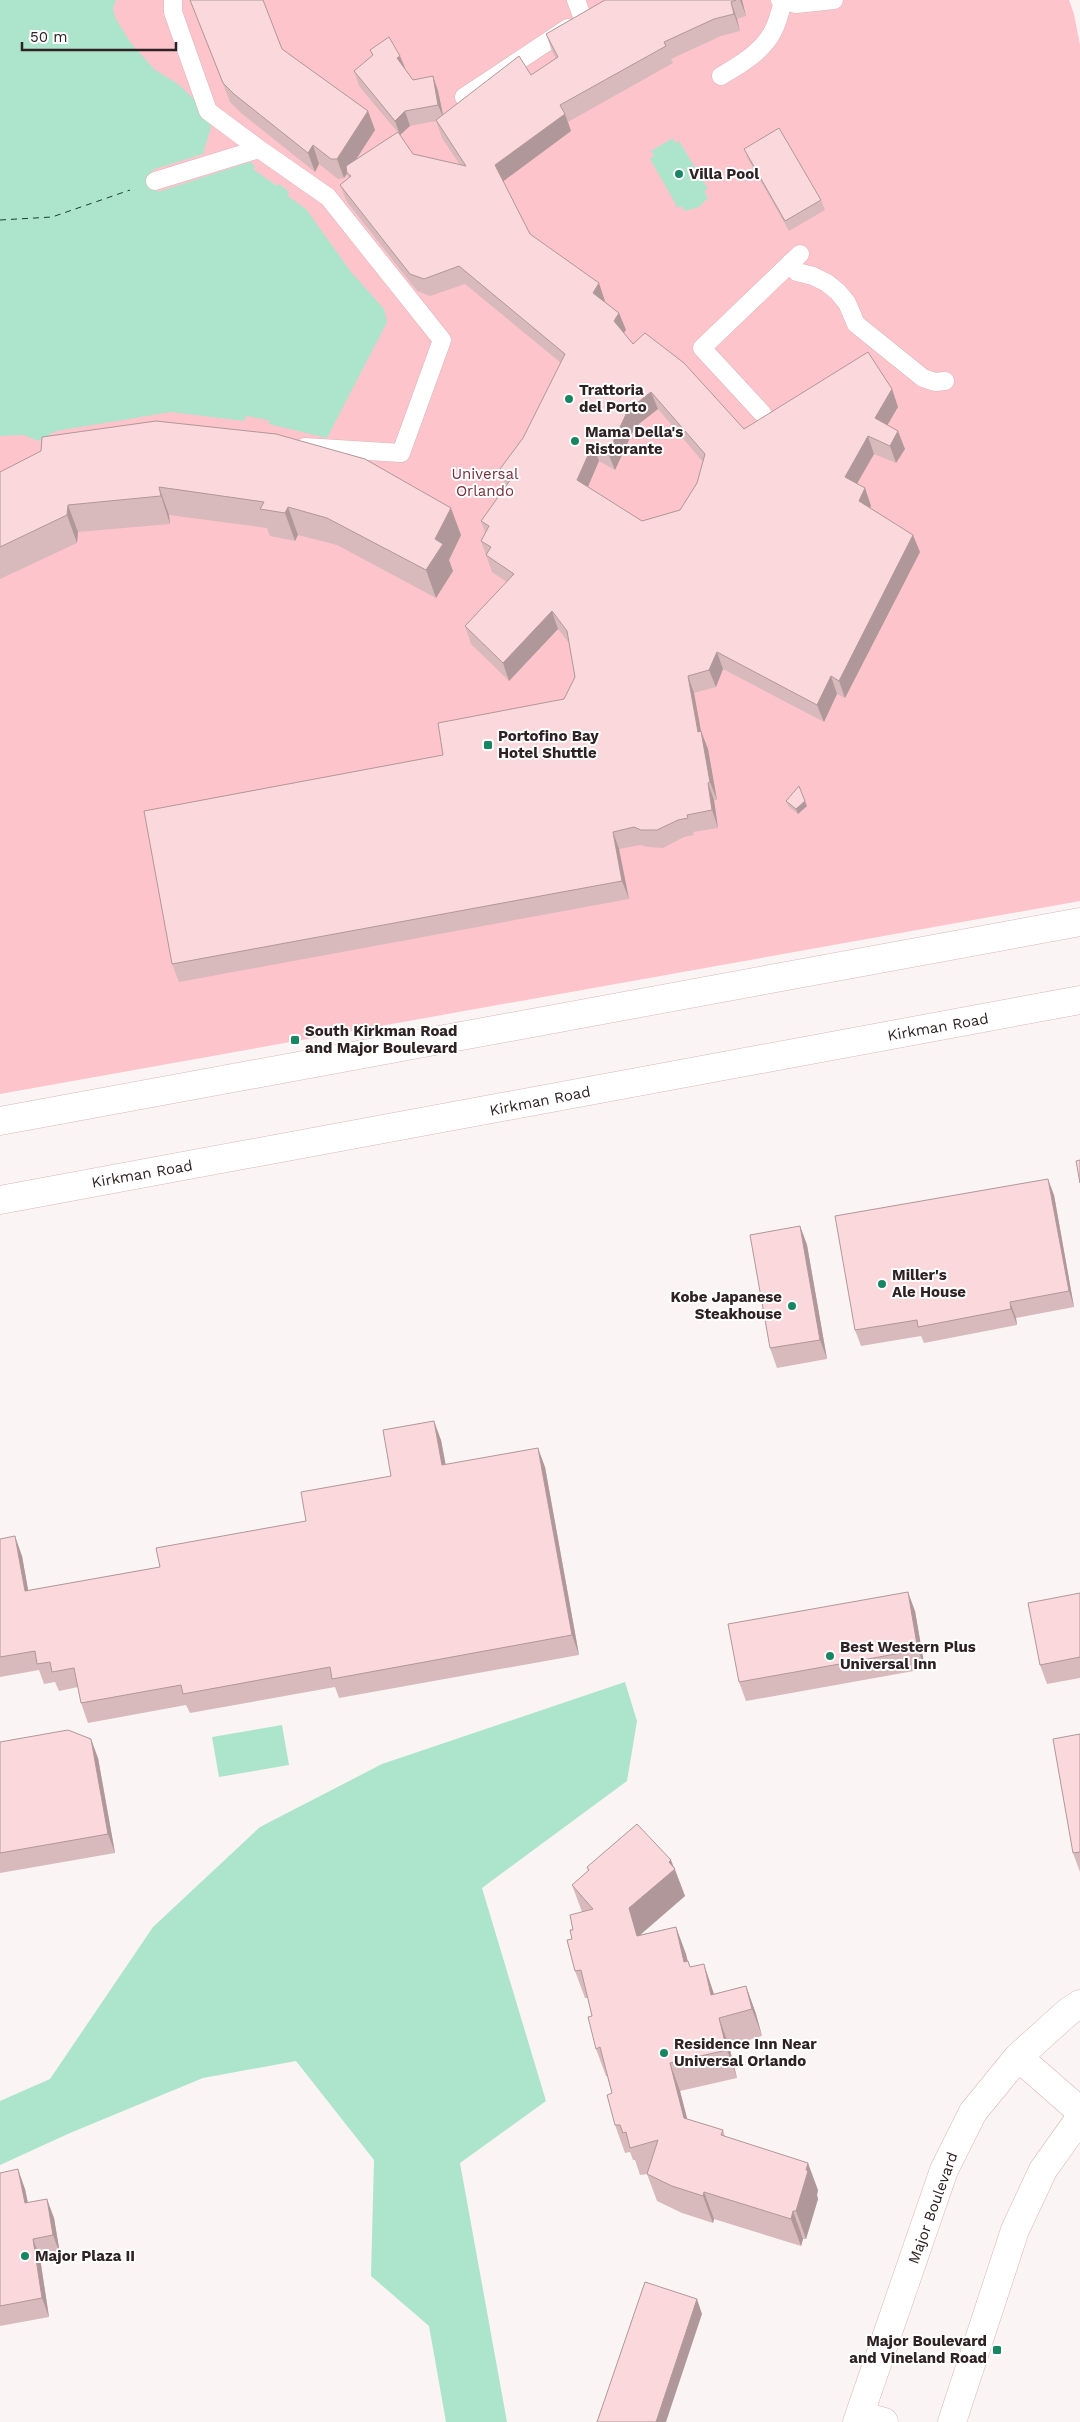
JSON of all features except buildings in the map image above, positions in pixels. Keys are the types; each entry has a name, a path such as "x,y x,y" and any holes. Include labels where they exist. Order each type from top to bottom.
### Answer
{"main road":[{"path":"0,1121 1080,922"},
{"name":"Kirkman Road","path":"0,1200 1080,1000"},
{"name":"Major Boulevard","path":"867,2419 944,2170 973,2112 1018,2057 1068,2012 1080,2004"},
{"path":"1018,2057 1080,2111"},
{"path":"952,2422 1015,2230 1043,2170 1080,2118"}],"street":[{"path":"173,0 174,12 208,110 259,149 335,193 442,340 401,453 287,445"},
{"path":"464,97 590,15 576,0"},
{"path":"721,76 749,58 761,47 775,28 781,1 820,3 834,0"},
{"path":"155,181 259,149"},
{"path":"762,413 702,348 795,259 797,272 813,276 827,283 838,292 847,303 856,324 923,378 935,382 944,381"}],"green space":[{"name":"Universal Orlando","path":"0,0 1069,0 1074,14 1080,45 1080,901 0,1094"}],"shaded area":[{"path":"0,0 116,0 113,8 115,17 130,42 155,70 178,84 199,104 211,127 203,154 152,170 158,192 250,162 255,166 253,169 277,186 279,184 289,192 288,196 306,209 351,272 384,309 387,322 327,438 269,424 269,420 246,416 244,421 171,412 56,431 38,441 24,435 0,436"},
{"name":"Villa Pool","path":"673,138 675,143 679,141 708,189 704,191 708,198 699,207 685,211 681,206 678,208 650,159 654,156 651,151"},
{"path":"625,1682 637,1721 627,1781 482,1888 546,2101 460,2163 507,2422 446,2422 429,2326 371,2276 374,2160 296,2061 203,2078 70,2133 0,2165 0,2101 50,2079 153,1927 260,1827 382,1764"},
{"path":"282,1725 289,1765 219,1777 212,1737"}],"ferry route":[{"path":"0,220 52,217 130,190"}],"place":[{"name":"Villa Pool","path":"679,174"},
{"name":"Trattoria del Porto","path":"569,399"},
{"name":"Mama Della's Ristorante","path":"575,441"},
{"name":"Portofino Bay Hotel Shuttle","path":"488,745"},
{"name":"South Kirkman Road and Major Boulevard","path":"295,1040"},
{"name":"Miller's Ale House","path":"882,1284"},
{"name":"Kobe Japanese Steakhouse","path":"792,1306"},
{"name":"Best Western Plus Universal Inn","path":"830,1656"},
{"name":"Residence Inn Near Universal Orlando","path":"664,2053"},
{"name":"Major Plaza II","path":"25,2256"},
{"name":"Major Boulevard and Vineland Road","path":"997,2350"}]}
